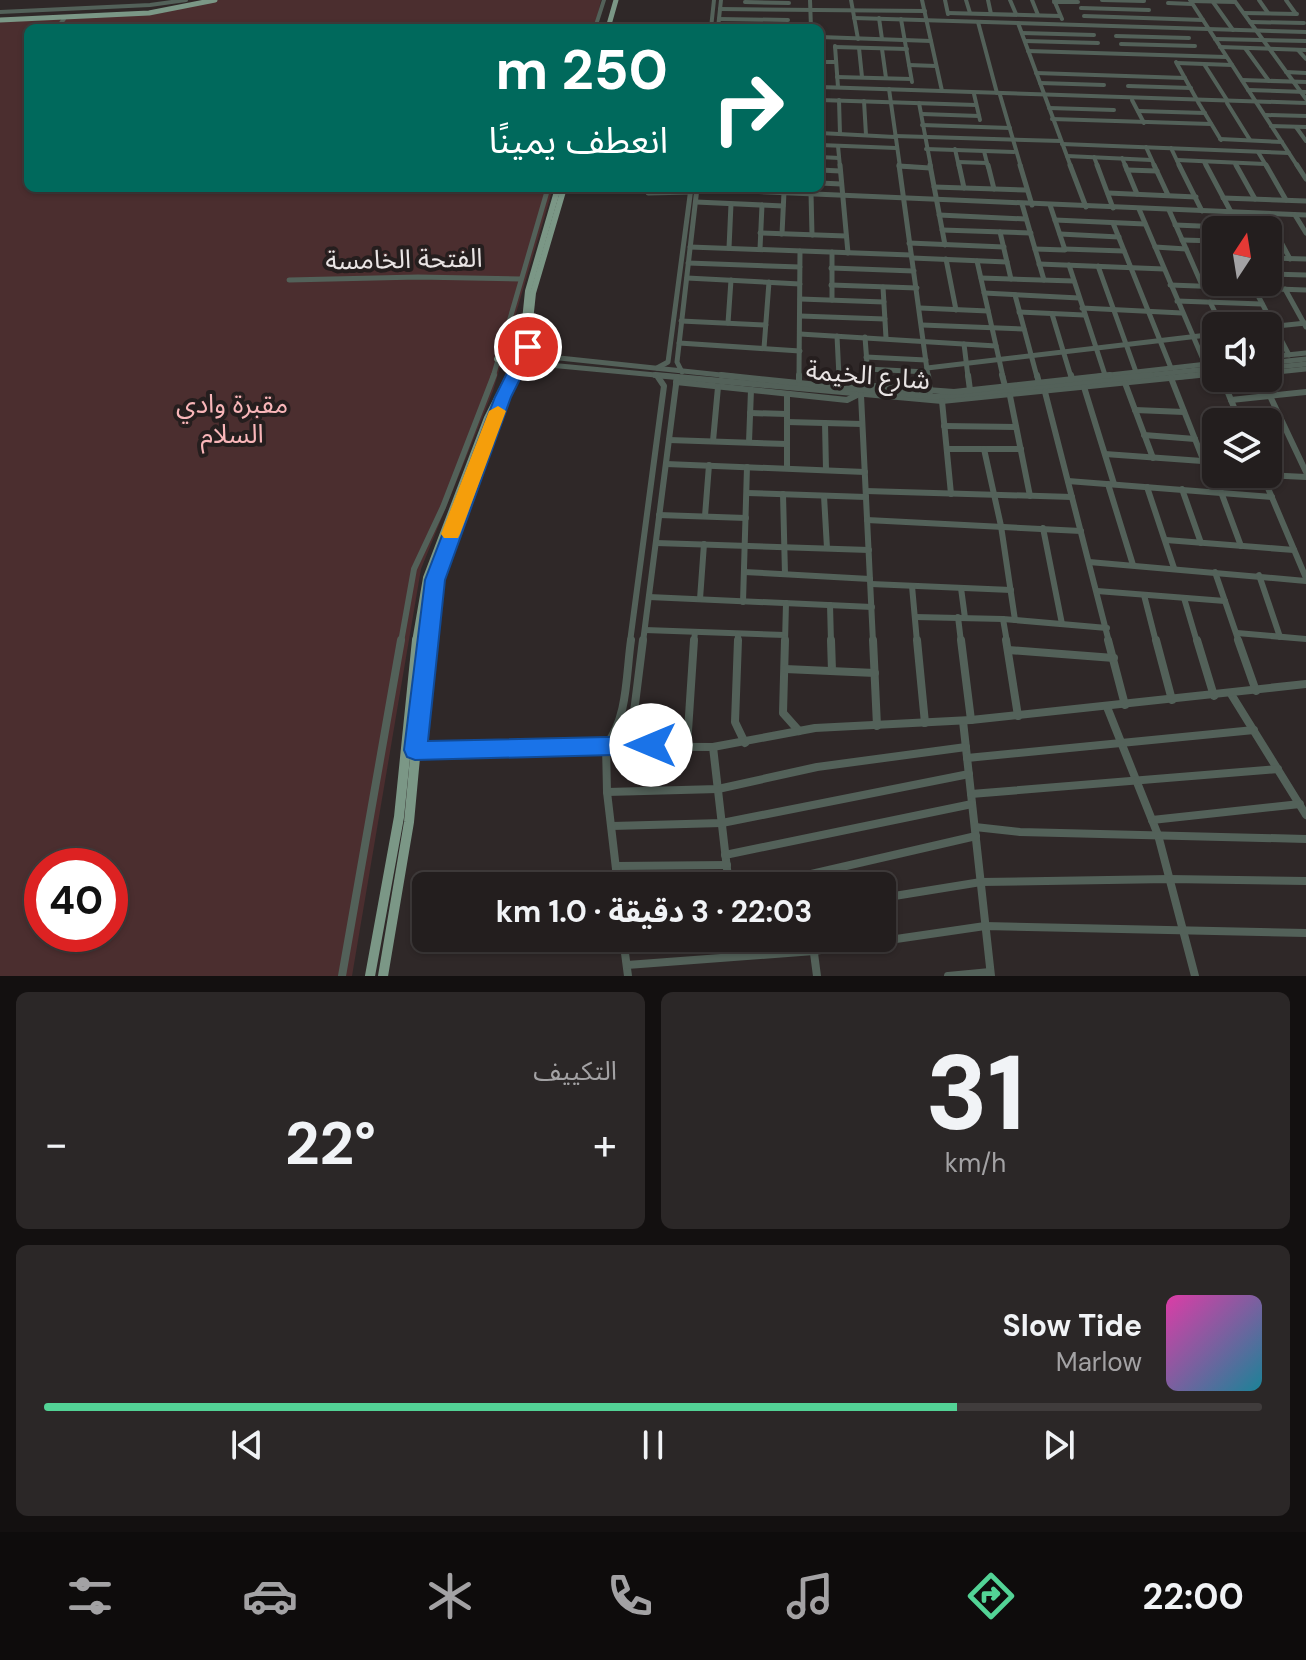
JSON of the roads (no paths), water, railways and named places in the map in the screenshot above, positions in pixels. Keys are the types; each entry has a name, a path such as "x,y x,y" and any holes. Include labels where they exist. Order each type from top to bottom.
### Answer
{"main road":[{"path":"0,16 154,10 206,0"},
{"path":"0,16 149,13 215,0"},
{"path":"607,24 613,0"},
{"path":"515,372 522,350 528,291 557,192"},
{"path":"399,853 412,669 427,578 451,507 528,347 533,293 563,192"},
{"path":"500,350 516,349 523,337"},
{"path":"497,359 512,361 515,372"},
{"path":"383,976 435,580 493,415"},
{"path":"370,976 395,875"}],"street":[{"path":"0,16 186,0"},
{"path":"596,24 604,0"},
{"path":"711,24 714,0"},
{"path":"718,24 721,0"},
{"path":"810,0 811,24"},
{"path":"851,0 858,39"},
{"path":"877,0 878,10"},
{"path":"898,0 901,11"},
{"path":"922,0 942,91"},
{"path":"945,0 950,22"},
{"path":"966,0 970,13"},
{"path":"988,0 991,14"},
{"path":"1010,0 1016,14"},
{"path":"1032,0 1038,15"},
{"path":"1104,9 1101,0 1144,1 1155,19"},
{"path":"1259,0 1269,14"},
{"path":"1286,0 1305,27"},
{"path":"745,10 746,1 789,2 788,24"},
{"path":"1064,25 1054,1 1077,1 1103,53"},
{"path":"898,90 1306,103 1303,92 1235,1 1167,1"},
{"path":"1167,1 1178,19"},
{"path":"1191,2 1305,176"},
{"path":"1213,2 1233,30"},
{"path":"1081,8 1149,10"},
{"path":"720,9 925,11"},
{"path":"948,13 1060,16"},
{"path":"1244,13 1297,14"},
{"path":"1003,14 1006,23"},
{"path":"1084,16 1203,20"},
{"path":"712,18 788,20"},
{"path":"854,18 1233,30 1305,27"},
{"path":"879,18 882,39"},
{"path":"1135,18 1140,27"},
{"path":"60,24 64,19"},
{"path":"744,24 745,19"},
{"path":"901,19 913,90"},
{"path":"978,22 1032,205"},
{"path":"1250,22 1305,27"},
{"path":"1018,23 1086,207"},
{"path":"1112,26 1126,54"},
{"path":"1184,28 1201,56"},
{"path":"1022,33 1094,35"},
{"path":"1041,34 1045,42"},
{"path":"1116,36 1189,38"},
{"path":"824,37 931,41"},
{"path":"1169,37 1175,46"},
{"path":"835,38 838,87"},
{"path":"1215,39 1306,41"},
{"path":"1025,41 1098,43"},
{"path":"1121,44 1195,46"},
{"path":"835,47 907,49"},
{"path":"1220,47 1306,50"},
{"path":"859,48 862,77"},
{"path":"1245,48 1269,81"},
{"path":"882,49 886,78"},
{"path":"1298,50 1306,59"},
{"path":"1028,51 1226,57"},
{"path":"1173,55 1226,151"},
{"path":"824,62 836,62"},
{"path":"1177,63 1232,65"},
{"path":"1204,64 1250,140"},
{"path":"909,65 936,66"},
{"path":"1286,72 1306,73"},
{"path":"1036,73 1185,78"},
{"path":"1099,75 1119,122"},
{"path":"1124,76 1144,123"},
{"path":"837,77 911,79"},
{"path":"1242,80 1306,82"},
{"path":"1040,83 1104,85"},
{"path":"1128,86 1191,88"},
{"path":"824,88 998,94"},
{"path":"824,88 887,90"},
{"path":"887,90 930,392"},
{"path":"1248,90 1303,92"},
{"path":"974,94 981,127"},
{"path":"824,100 976,105"},
{"path":"839,100 840,134"},
{"path":"864,101 866,135"},
{"path":"919,103 945,245"},
{"path":"1049,108 1114,110"},
{"path":"1138,111 1205,113"},
{"path":"922,114 979,116"},
{"path":"1265,115 1306,116"},
{"path":"1052,119 1211,124"},
{"path":"922,125 1010,128"},
{"path":"1271,126 1306,127"},
{"path":"1296,127 1306,141"},
{"path":"824,133 1289,153"},
{"path":"1220,139 1282,142"},
{"path":"824,145 896,148"},
{"path":"838,146 848,253"},
{"path":"1146,147 1168,195"},
{"path":"1171,148 1202,211"},
{"path":"926,149 1014,152"},
{"path":"955,149 964,188"},
{"path":"984,151 994,189"},
{"path":"1258,152 1286,200"},
{"path":"1067,156 1151,160"},
{"path":"824,157 839,158"},
{"path":"1094,157 1113,208"},
{"path":"1122,158 1137,194"},
{"path":"1177,160 1265,164"},
{"path":"1295,161 1306,162"},
{"path":"958,162 987,163"},
{"path":"1204,162 1231,212"},
{"path":"1235,163 1255,199"},
{"path":"899,166 930,168"},
{"path":"824,170 840,171"},
{"path":"1127,170 1157,171"},
{"path":"824,183 841,184"},
{"path":"934,187 1026,190"},
{"path":"342,976 414,569 443,507 493,378 547,192"},
{"path":"694,197 719,192"},
{"path":"782,234 784,192 904,200 1306,215"},
{"path":"648,193 731,204 783,206"},
{"path":"811,193 812,235"},
{"path":"1108,193 1196,197"},
{"path":"651,745 635,731 633,720 677,376 694,197"},
{"path":"617,872 607,792 606,745 616,733 620,720 664,390 664,382 654,372 667,363 694,197"},
{"path":"1223,198 1306,201"},
{"path":"729,248 731,204"},
{"path":"1022,204 1044,280"},
{"path":"760,249 762,205"},
{"path":"1050,205 1064,249"},
{"path":"1139,209 1202,357"},
{"path":"1169,210 1202,285 1170,285"},
{"path":"939,215 1026,219"},
{"path":"1295,215 1306,233"},
{"path":"1055,220 1145,224"},
{"path":"1113,223 1202,457"},
{"path":"1175,225 1202,227"},
{"path":"942,230 1031,233"},
{"path":"1000,232 1011,279"},
{"path":"760,233 846,236"},
{"path":"1060,234 1119,237"},
{"path":"1182,240 1202,241"},
{"path":"909,243 1004,247"},
{"path":"1282,245 1290,259"},
{"path":"690,247 1007,262"},
{"path":"1155,247 1186,249"},
{"path":"1035,249 1124,251"},
{"path":"799,380 800,251"},
{"path":"832,252 832,300"},
{"path":"946,259 956,310"},
{"path":"1282,259 1306,259"},
{"path":"977,261 1005,386"},
{"path":"688,263 800,267"},
{"path":"1039,264 1164,269"},
{"path":"1069,265 1105,375"},
{"path":"1098,266 1136,372"},
{"path":"831,268 914,271"},
{"path":"1282,274 1306,275"},
{"name":"الفتحة الخامسة","path":"289,280 418,277 520,279"},
{"path":"687,278 800,284"},
{"path":"981,278 1074,281"},
{"path":"728,323 731,280"},
{"path":"764,348 769,282"},
{"path":"831,285 917,288"},
{"path":"883,287 886,338"},
{"path":"1282,289 1306,290"},
{"path":"1282,326 1305,324 1285,289"},
{"path":"984,293 1079,298"},
{"path":"1015,295 1039,383"},
{"path":"1228,296 1231,303"},
{"path":"1258,296 1265,312"},
{"path":"800,299 884,302"},
{"path":"1177,301 1262,304"},
{"path":"1210,302 1215,312"},
{"path":"920,308 988,311"},
{"path":"1019,312 1052,314 1114,310 1182,313"},
{"path":"1052,314 1072,379"},
{"path":"800,316 885,319"},
{"path":"681,321 766,325"},
{"path":"922,325 1024,329"},
{"path":"800,334 996,346"},
{"path":"867,369 927,370 1202,335"},
{"path":"837,336 839,384"},
{"path":"865,337 869,387"},
{"path":"679,343 800,351"},
{"path":"964,344 970,390"},
{"path":"1282,344 1289,355 1306,361"},
{"name":"شارع الخيمة","path":"528,347 541,355 756,389 809,387"},
{"path":"539,365 529,363 527,359 541,355"},
{"path":"1282,358 1289,355"},
{"path":"866,357 926,360"},
{"path":"1282,364 1306,361"},
{"path":"667,363 677,376 718,387 849,400 859,395 877,726"},
{"name":"شارع الخيمة","path":"515,372 539,365 654,372"},
{"path":"664,390 677,376 799,380 887,391 930,392 1136,372 1170,374 1202,365"},
{"name":"شارع الخيمة","path":"677,376 845,391 968,396 1202,370"},
{"name":"شارع الخيمة","path":"845,391 859,395 942,401 1134,382 1170,374"},
{"path":"1134,382 1147,379 1143,376"},
{"path":"1125,383 1153,458"},
{"path":"713,441 718,387"},
{"path":"1084,387 1105,454 1133,565"},
{"path":"749,442 750,413 756,389"},
{"path":"1045,392 1125,705"},
{"path":"1228,392 1234,408"},
{"path":"787,394 787,468"},
{"path":"1231,400 1305,394"},
{"path":"1010,396 1030,496"},
{"path":"1270,396 1306,474 1282,475"},
{"path":"942,401 951,494"},
{"path":"1135,410 1184,412"},
{"path":"750,413 825,423 862,424"},
{"path":"825,423 826,470"},
{"path":"944,426 1016,427"},
{"path":"1144,435 1195,439"},
{"path":"669,440 787,444"},
{"path":"947,449 1021,449"},
{"path":"984,449 1001,526 1015,620"},
{"path":"1105,454 1202,462"},
{"path":"666,464 865,472"},
{"path":"705,516 709,465"},
{"path":"743,602 747,467"},
{"path":"1068,481 1272,497"},
{"path":"1147,487 1174,568"},
{"path":"1089,562 1306,580 1268,488"},
{"path":"1182,489 1201,543"},
{"path":"1221,492 1241,546"},
{"path":"747,493 1072,497"},
{"path":"783,494 785,574"},
{"path":"824,496 827,548"},
{"path":"647,518 652,522 659,517 746,518"},
{"path":"867,520 1081,531"},
{"path":"1043,528 1062,624"},
{"path":"644,541 650,538 656,542 869,550"},
{"path":"1166,540 1294,550"},
{"path":"700,599 704,544"},
{"path":"744,572 912,586 1011,590"},
{"path":"1215,572 1256,691"},
{"path":"1259,575 1280,637"},
{"path":"912,586 925,723"},
{"path":"948,976 990,974 966,747 961,588"},
{"path":"1097,591 1225,601"},
{"path":"1144,595 1172,700"},
{"path":"649,597 872,607"},
{"path":"1184,598 1214,696"},
{"path":"786,603 783,713 799,731"},
{"path":"830,605 832,671"},
{"path":"915,617 1003,619 1107,628"},
{"path":"1003,619 1018,716"},
{"path":"645,630 785,635"},
{"path":"687,746 695,632"},
{"path":"1237,633 1306,639"},
{"path":"738,634 735,722 745,743"},
{"path":"1008,650 1114,658"},
{"path":"785,669 875,673"},
{"path":"415,750 606,745 713,747 799,731 861,724 877,726 1018,716 1306,684"},
{"path":"1231,694 1306,815"},
{"path":"1107,707 1158,835 1195,976"},
{"path":"620,720 627,723 633,720"},
{"path":"967,758 1254,730"},
{"path":"713,747 728,872"},
{"path":"607,792 718,789 817,767 966,747"},
{"path":"725,855 972,799 1278,769"},
{"path":"612,826 722,823 969,774"},
{"path":"1152,820 1300,804"},
{"path":"818,872 975,831 1306,839"},
{"path":"616,866 727,865"},
{"path":"896,896 981,882 1169,879 1306,881"},
{"path":"896,939 985,926 1306,933"},
{"path":"625,952 628,976"},
{"path":"627,965 801,952"},
{"path":"814,952 817,976"}],"park label":[{"name":"مقبرة وادي السلام","path":"232,419"}]}
